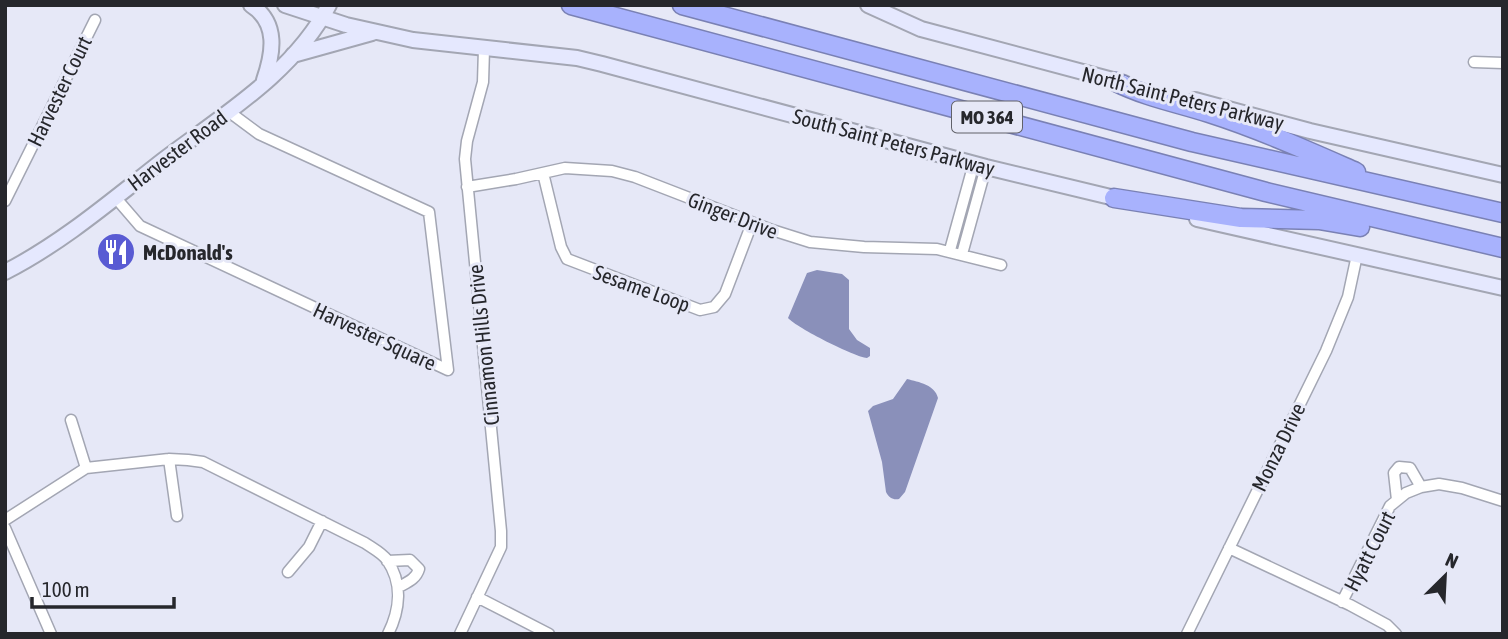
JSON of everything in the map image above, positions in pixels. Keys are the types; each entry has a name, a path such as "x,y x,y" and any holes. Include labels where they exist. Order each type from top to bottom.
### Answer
{"highway":[{"name":"MO 364","path":"571,5 1171,167 1503,248"},
{"name":"MO 364","path":"681,5 1192,142 1503,214"},
{"path":"1116,82 1140,94 1211,114 1310,151 1391,188"},
{"path":"1114,198 1241,218 1319,220 1365,229 1404,226"}],"main road":[{"path":"251,5 264,18 273,41 271,59 262,85"},
{"name":"South Saint Peters Parkway","path":"285,5 326,11 375,32 413,40 577,58 980,165 1185,216 1503,288"},
{"name":"North Saint Peters Parkway","path":"868,5 921,29 1116,82 1142,86 1310,131 1503,175"},
{"name":"Harvester Road","path":"7,268 62,237 262,85 293,55 326,11"},
{"path":"293,55 375,32"}],"street":[{"name":"Harvester Court","path":"5,201 95,20"},
{"name":"Cinnamon Hills Drive","path":"460,634 501,547 502,531 465,159 467,141 483,82 484,49"},
{"path":"1474,62 1503,63"},
{"name":"Harvester Square","path":"115,197 140,226 448,369 429,212 259,135 228,111"},
{"path":"950,250 980,165"},
{"path":"962,254 980,165"},
{"name":"Ginger Drive","path":"467,187 575,167 624,173 791,237 828,245 950,250 1000,265"},
{"name":"Sesame Loop","path":"542,173 561,247 567,259 699,310 709,309 722,299 752,223"},
{"name":"Monza Drive","path":"1186,634 1326,351 1348,297 1357,255"},
{"path":"71,420 86,468"},
{"path":"169,459 177,516"},
{"path":"5,520 86,468 169,459 203,462 365,543 387,561 399,587 388,634"},
{"name":"Hyatt Court","path":"1397,500 1394,473 1399,467 1410,468 1422,487"},
{"name":"Hyatt Court","path":"1342,602 1385,515 1397,500 1422,487 1439,484 1503,501"},
{"path":"288,572 309,547 321,521"},
{"path":"5,528 51,634"},
{"path":"1228,548 1387,625 1396,634"},
{"path":"387,561 410,560 419,569 412,581 399,587"},
{"path":"477,597 546,633"}],"water":[{"path":"817,270 842,274 849,280 849,329 857,340 870,348 870,356 867,358 826,341 788,318 807,273"},
{"path":"907,379 930,387 938,398 905,492 899,499 895,499 886,492 882,462 868,411 873,406 893,399"}],"place":[{"name":"McDonald's","path":"116,252"}]}
